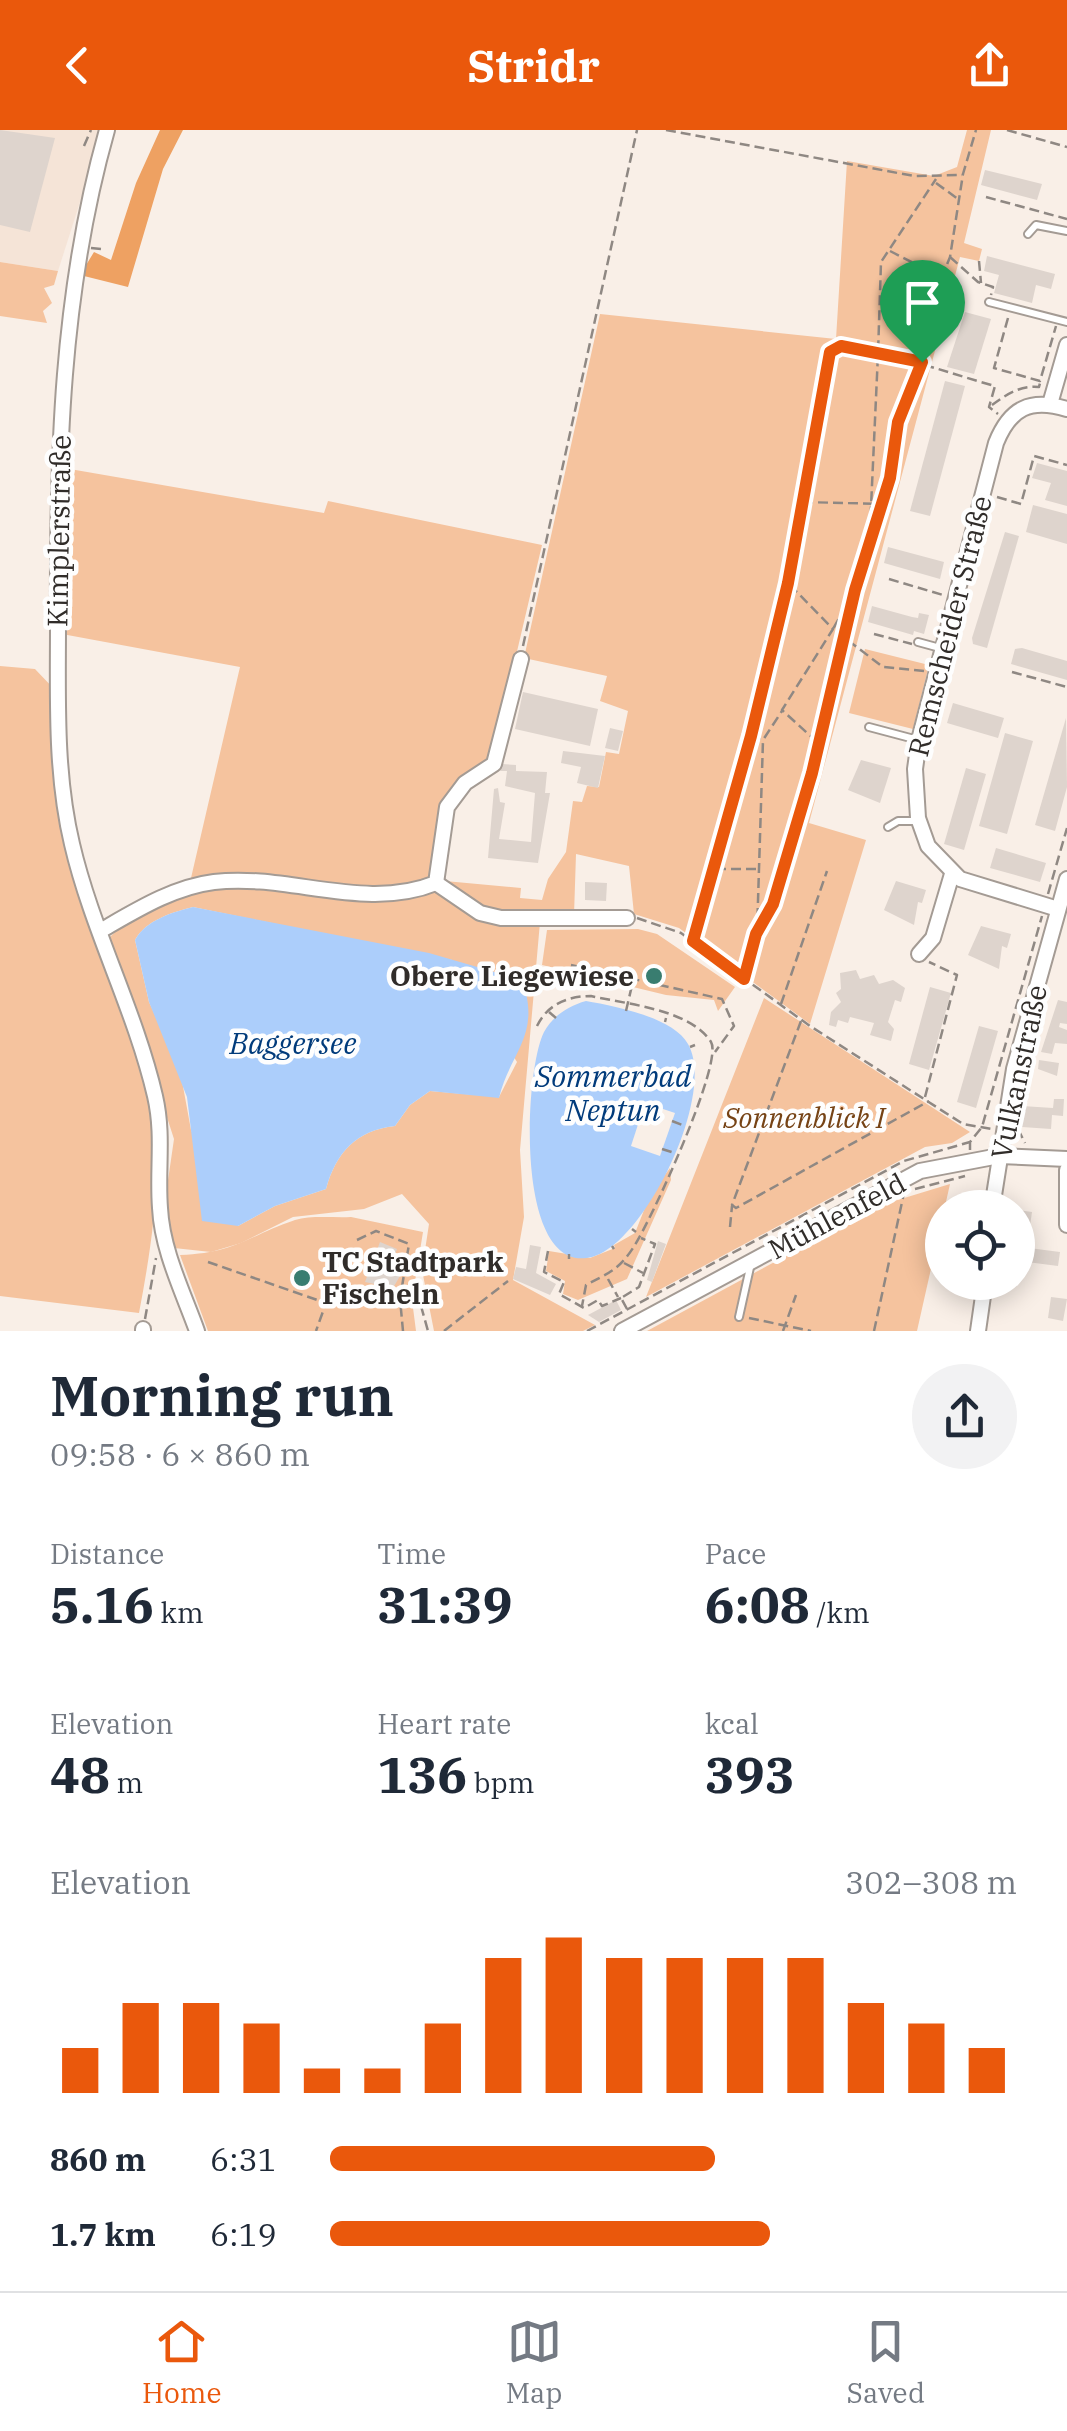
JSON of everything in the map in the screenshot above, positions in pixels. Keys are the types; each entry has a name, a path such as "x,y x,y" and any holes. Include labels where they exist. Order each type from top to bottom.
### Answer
{"street":[{"name":"Kimplerstraße","path":"108,130 73,288 57,483 62,779 72,844 154,1091 162,1130 159,1207 164,1240 198,1331"},
{"path":"1050,404 1067,345"},
{"path":"1006,419 1030,404 1067,409"},
{"name":"Remscheider Straße","path":"952,874 928,846 919,821 915,769 981,492 1006,419"},
{"path":"436,883 447,807 465,783 494,764 521,659"},
{"path":"918,954 933,938 952,874 978,886 1052,907"},
{"name":"Vulkanstraße","path":"994,1190 1018,1053 1052,907 1067,879"},
{"path":"100,931 152,902 211,882 256,880 393,896 436,883"},
{"path":"436,883 480,914 501,918 627,918"},
{"name":"Mühlenfeld","path":"622,1331 920,1171 972,1167 999,1156 1067,1159"},
{"path":"1067,1170 1067,1225"},
{"path":"978,1331 983,1300"}],"lane":[{"path":"1028,234 1036,225 1067,231"},
{"path":"990,302 1067,322"},
{"path":"918,642 942,648"},
{"path":"869,726 919,740"},
{"path":"888,827 898,822 919,821"},
{"path":"739,1317 751,1262"}],"path":[{"path":"84,146 90,130"},
{"path":"521,659 637,130"},
{"path":"666,130 935,180 963,174"},
{"path":"756,934 773,904 816,760 817,742 855,590 882,504 898,422 922,362 929,309 950,258 963,174 976,130"},
{"path":"1007,130 1067,147"},
{"path":"935,180 960,200"},
{"path":"871,534 881,262 935,180"},
{"path":"986,197 1067,218"},
{"path":"889,251 942,278"},
{"path":"950,258 981,283 993,287 990,302"},
{"path":"979,262 981,283"},
{"path":"1011,307 994,368 1040,381"},
{"path":"989,407 1027,386 1038,387 1057,320"},
{"path":"693,941 716,869 788,583 830,352 837,346 922,362 932,370 995,386 989,407"},
{"path":"1024,376 1025,370"},
{"path":"989,407 1006,419"},
{"path":"981,492 1021,504 1034,456 1067,466"},
{"path":"803,502 882,504"},
{"path":"890,579 954,598"},
{"path":"788,583 845,642 890,670 935,674"},
{"path":"744,979 756,934 764,740 855,590"},
{"path":"874,634 918,642"},
{"path":"1012,672 1067,687"},
{"path":"782,710 817,742"},
{"path":"751,736 764,740"},
{"path":"587,1331 904,1161 970,1142 982,1127 1052,907 1067,828"},
{"path":"716,869 760,869"},
{"path":"781,1006 827,871"},
{"path":"627,918 664,924 781,1006 963,1124 1003,1132"},
{"path":"732,1205 736,1208 927,1100 957,975 939,970 918,954"},
{"path":"570,965 722,998 734,1026 715,1052 712,1070 673,1168 640,1237 607,1278 586,1285 582,1306"},
{"path":"626,1011 634,980"},
{"path":"537,1026 548,1011 577,996 628,1004 692,1026 712,1044 715,1052"},
{"path":"548,1011 556,1018"},
{"path":"730,1227 732,1205 802,1020"},
{"path":"672,1121 686,1126"},
{"path":"1018,1121 1025,1140 1024,1155"},
{"path":"890,1200 972,1167 970,1142"},
{"path":"662,1150 675,1153"},
{"path":"874,1331 904,1192"},
{"path":"357,1240 376,1232 410,1244 400,1299 403,1331"},
{"path":"554,1291 582,1306 598,1300 602,1306 638,1290 656,1244 640,1237"},
{"path":"143,1330 158,1247"},
{"path":"548,1251 544,1272 564,1282 559,1294"},
{"path":"208,1262 326,1303 316,1331"},
{"path":"622,1262 644,1274"},
{"path":"607,1278 627,1309"},
{"path":"444,1331 508,1281"},
{"path":"783,1331 796,1295"},
{"path":"421,1306 428,1331"},
{"path":"739,1317 811,1331"}],"shaded area":[{"path":"0,130 103,130 58,271 0,262"},
{"path":"160,130 183,130 163,169 128,287 80,275 94,252 111,260 136,183"}],"green space":[{"path":"967,130 991,130 964,243 982,249 979,261 960,257 809,823 866,840 810,1024 679,928 634,914 629,866 576,854 574,915 482,910 445,881 521,888 520,898 542,900 548,879 566,852 573,801 582,802 587,786 599,787 606,752 619,754 628,711 600,701 607,676 524,658 600,314 836,339 847,161 934,176 957,167"},
{"path":"0,262 58,271 54,285 44,288 52,303 43,311 47,323 0,316"},
{"path":"64,468 324,513 328,501 542,545 491,762 463,781 427,883 407,891 194,883 191,878 240,667 62,634"},
{"path":"865,649 929,665 913,729 849,713"},
{"path":"0,666 35,669 55,690 57,782 150,1100 156,1180 139,1313 0,1296"},
{"path":"212,885 438,890 462,908 540,922 520,1150 524,1217 513,1280 595,1325 583,1331 434,1331 422,1270 429,1224 402,1194 364,1209 293,1217 241,1243 211,1252 174,1248 164,1208 174,1139 109,938 133,914","holes":["193,907 452,960 517,1062 499,1097 430,1091 410,1105 395,1126 369,1132 350,1146 342,1154 326,1189 275,1206 238,1226 191,1130 180,1070 149,1002 135,940 140,933 161,918"]},
{"name":"Obere Liegewiese","path":"638,929 657,934 735,987 718,1011 714,1000 666,995 542,965 547,930"},
{"name":"Sonnenblick I","path":"764,998 970,1132 952,1143 925,1147 646,1297"},
{"path":"670,1168 671,1180 627,1279 578,1300 563,1294 565,1281 546,1271 549,1251 567,1254 569,1259 572,1254 590,1258 615,1248 635,1233 650,1195"},
{"path":"925,1192 925,1295 917,1331 647,1331 878,1206"},
{"name":"TC Stadtpark Fischeln","path":"351,1217 423,1232 412,1300 416,1331 208,1331 180,1255 228,1247 301,1218"}],"water":[{"name":"Baggersee","path":"193,907 429,953 522,980 527,999 526,1029 499,1098 430,1091 410,1105 395,1126 369,1132 350,1146 342,1154 326,1189 275,1206 238,1226 202,1221 187,1097 149,1002 135,940 153,922"},
{"name":"Sommerbad Neptun","path":"586,1001 642,1014 670,1027 688,1044 694,1067 693,1096 671,1164 633,1225 613,1246 592,1257 567,1255 549,1236 537,1205 530,1126 532,1086 544,1032 562,1012"}],"pier":[{"path":"645,1103 675,1113 660,1156 631,1146"}],"building":[{"path":"0,130 55,138 30,232 0,225"},
{"path":"985,170 1042,184 1037,200 981,185"},
{"path":"987,256 1055,274 1051,289 1036,285 1032,303 994,293 999,275 984,271"},
{"path":"965,312 991,319 974,374 947,367"},
{"path":"945,381 965,386 930,516 910,511"},
{"path":"1037,463 1067,471 1067,506 1045,500 1051,483 1032,478"},
{"path":"1033,505 1067,514 1067,544 1026,532"},
{"path":"1005,532 1019,536 987,648 973,644 972,638"},
{"path":"888,547 944,562 940,579 884,563"},
{"path":"872,606 918,618 919,613 929,615 924,634 914,631 913,635 868,622"},
{"path":"1015,649 1067,661 1067,680 1011,664"},
{"path":"523,692 598,709 590,746 515,729"},
{"path":"953,703 1004,718 998,738 947,723"},
{"path":"1066,718 1067,787 1055,831 1035,825"},
{"path":"610,728 623,731 618,751 605,748"},
{"path":"1005,733 1033,741 1007,834 979,826"},
{"path":"563,751 605,756 598,788 577,783 581,767 561,763"},
{"path":"861,760 891,768 880,803 848,790"},
{"path":"502,764 516,765 516,771 547,772 545,793 550,793 538,863 488,858 494,789 498,788 500,802 505,803 499,839 531,842 535,793 505,786 507,771 500,771"},
{"path":"966,768 986,774 964,850 944,844"},
{"path":"996,848 1046,863 1040,882 990,868"},
{"path":"896,881 926,890 922,903 918,902 914,925 884,910"},
{"path":"585,882 607,883 606,901 585,900"},
{"path":"981,926 1011,934 1007,948 1002,946 999,969 968,955"},
{"path":"856,970 860,979 874,975 879,984 893,980 905,988 901,1002 895,1000 888,1022 894,1029 891,1041 870,1035 874,1023 850,1017 848,1023 838,1020 836,1027 829,1025 831,1012 841,1002 836,993 841,989 840,973"},
{"path":"930,987 951,993 929,1070 909,1064"},
{"path":"1058,1000 1067,1002 1067,1024 1060,1023 1059,1027 1067,1030 1067,1044 1055,1043 1052,1054 1041,1052"},
{"path":"979,1026 998,1031 976,1108 957,1102"},
{"path":"1039,1060 1059,1063 1057,1076 1038,1069"},
{"path":"1054,1099 1064,1099 1063,1116 1052,1115 1051,1129 1022,1127 1022,1106 1053,1108"},
{"path":"658,1241 666,1244 652,1282 647,1280"},
{"path":"380,1242 397,1249 393,1259 407,1264 393,1288 365,1282"},
{"path":"530,1245 541,1247 536,1273 556,1284 550,1295 513,1279 516,1267 526,1269"},
{"path":"1035,1249 1060,1252 1058,1266 1035,1263"},
{"path":"1051,1297 1067,1299 1063,1321 1048,1318"},
{"path":"616,1300 621,1310 599,1322 588,1315"}],"place":[{"name":"Obere Liegewiese","path":"654,976"},
{"name":"TC Stadtpark Fischeln","path":"302,1278"}],"route":[{"path":"841,346 922,362 898,422 890,478 855,590 845,642 826,702 816,760 773,904 756,934 744,979 693,941 716,869 788,583 830,352 841,346"}]}
